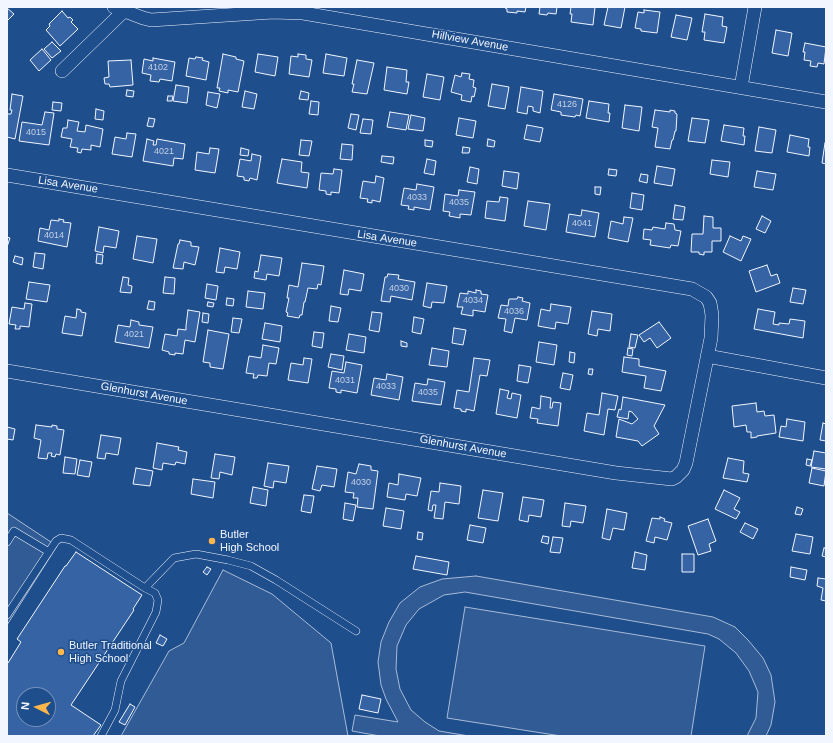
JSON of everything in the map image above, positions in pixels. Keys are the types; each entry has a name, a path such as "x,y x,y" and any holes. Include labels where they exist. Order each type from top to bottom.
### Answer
{"street":[{"path":"741,87 755,7"},
{"path":"62,71 122,8"},
{"name":"Hillview Avenue","path":"122,8 143,18 151,20 273,12 303,13 826,102"},
{"name":"Lisa Avenue","path":"7,175 692,289 706,297 710,304 712,315 711,338 707,356"},
{"path":"707,356 826,378"},
{"name":"Glenhurst Avenue","path":"7,371 616,473 672,479 683,470 686,463 707,356"}],"lane":[{"path":"7,542 14,531 49,552"},
{"path":"7,615 56,541 61,538 71,540 155,593 158,600 156,612 120,681 115,710 101,736"},
{"path":"145,588 174,558 196,554 228,560 251,566 276,580 356,631"}],"shaded area":[{"path":"7,513 57,546 7,625"},
{"path":"223,570 272,594 331,643 348,736 121,736 169,651 184,643"},
{"path":"476,576 713,617 735,627 763,658 771,675 775,702 771,725 766,736 747,736 756,718 758,692 749,671 736,653 719,639 708,634 465,592 444,595 419,609 406,625 397,646 396,669 400,689 411,710 439,731 469,736 380,736 352,731 355,715 398,722 386,699 381,685 378,662 381,642 389,622 400,603 420,587 442,579"},
{"path":"465,607 705,646 691,736 561,736 447,718"}],"building":[{"path":"505,7 526,7 525,12 517,11 517,13 507,12"},
{"path":"540,7 557,7 556,14 539,14"},
{"path":"571,7 595,7 593,25 571,22"},
{"path":"608,7 625,7 621,28 604,25"},
{"path":"7,8 14,14 7,21"},
{"path":"644,10 660,12 657,33 641,31 641,29 635,28 638,12 644,13"},
{"path":"62,11 68,18 70,17 73,20 71,22 78,29 60,46 46,30 50,26 49,24"},
{"path":"705,14 723,17 722,26 727,27 724,43 704,40 705,32 702,32"},
{"path":"676,15 692,18 687,40 671,37"},
{"path":"776,30 792,33 788,56 772,53"},
{"path":"52,42 61,51 52,58 44,49"},
{"path":"805,43 826,47 824,64 818,63 817,67 810,66 811,61 804,60 805,52 803,52"},
{"path":"42,49 51,60 39,71 30,60"},
{"path":"223,54 236,57 236,59 244,61 238,92 228,90 228,93 219,91 220,88 217,88"},
{"path":"258,54 278,57 275,76 255,72"},
{"path":"298,54 306,55 306,59 312,60 309,77 289,74 291,56 298,57"},
{"path":"326,54 347,58 344,76 323,73"},
{"path":"196,57 203,58 202,60 209,62 206,80 186,76 189,58 195,59"},
{"path":"153,58 175,62 172,81 160,79 159,82 150,81 151,75 142,73 144,59 153,61"},
{"path":"131,60 133,85 110,87 109,84 105,84 104,78 109,77 108,61"},
{"path":"357,60 374,63 367,94 352,92 354,84 352,84"},
{"path":"387,67 407,70 406,82 409,82 407,94 384,90"},
{"path":"462,73 470,74 469,79 474,80 473,87 476,88 471,102 461,100 462,95 451,92 455,75 461,77"},
{"path":"427,74 444,77 440,100 423,97"},
{"path":"492,84 509,87 505,109 488,106"},
{"path":"176,85 189,87 187,103 173,101"},
{"path":"521,87 543,91 540,113 533,111 533,107 528,106 527,114 517,112"},
{"path":"127,90 134,91 133,97 126,96"},
{"path":"245,91 257,94 254,109 242,107"},
{"path":"301,91 309,93 308,100 299,99"},
{"path":"208,92 220,94 217,108 206,105"},
{"path":"12,94 23,96 15,139 7,137 7,114 11,114 12,110 10,110"},
{"path":"554,94 583,99 580,116 576,115 575,117 561,115 561,112 551,110"},
{"path":"168,96 173,96 172,101 167,101"},
{"path":"311,101 319,102 318,115 309,114"},
{"path":"589,101 609,104 609,122 586,118"},
{"path":"53,102 62,103 61,111 52,110"},
{"path":"625,105 642,107 639,131 622,128"},
{"path":"96,109 104,111 103,120 95,119"},
{"path":"655,110 670,112 670,110 675,111 677,114 676,131 670,149 655,147 658,128 652,127"},
{"path":"45,112 54,113 49,145 19,141 22,122 42,125"},
{"path":"390,112 409,115 406,130 387,127"},
{"path":"351,114 359,115 356,130 348,128"},
{"path":"411,115 425,118 423,131 408,129"},
{"path":"149,118 155,119 153,127 147,126"},
{"path":"459,118 476,121 473,138 456,135"},
{"path":"692,118 709,120 705,143 688,141"},
{"path":"363,119 373,120 371,134 360,133"},
{"path":"68,120 79,122 77,131 85,132 86,125 103,129 100,147 91,145 91,150 82,149 81,153 77,152 78,148 70,147 72,139 61,137 63,128 67,128"},
{"path":"527,125 543,128 540,142 524,139"},
{"path":"724,125 744,128 744,145 721,141"},
{"path":"759,127 776,130 772,153 755,151"},
{"path":"127,133 136,134 132,157 112,154 115,137 126,139"},
{"path":"790,135 809,139 809,156 787,152"},
{"path":"147,139 154,141 153,145 156,145 157,139 185,144 183,159 174,158 173,166 143,161"},
{"path":"488,139 495,141 494,147 487,146"},
{"path":"301,140 312,141 309,156 299,155"},
{"path":"425,140 433,141 432,147 425,146"},
{"path":"826,143 826,164 822,163"},
{"path":"342,144 353,145 352,160 340,159"},
{"path":"463,147 470,148 469,153 462,153"},
{"path":"210,148 219,149 215,173 195,170 197,152 209,154"},
{"path":"241,148 249,150 248,156 240,155"},
{"path":"252,154 261,156 257,180 250,178 249,181 244,180 244,177 237,176 240,159 251,161"},
{"path":"382,156 394,157 393,164 381,162"},
{"path":"282,159 302,162 301,172 309,173 307,188 277,183"},
{"path":"427,159 436,161 434,175 424,173"},
{"path":"712,160 730,162 728,177 710,174"},
{"path":"657,166 675,169 672,186 654,183"},
{"path":"470,167 479,169 477,184 467,182"},
{"path":"334,169 342,170 339,193 331,192 331,195 326,194 326,191 319,190 321,173 333,174"},
{"path":"609,169 617,170 616,176 608,175"},
{"path":"504,171 519,173 517,189 502,186"},
{"path":"757,171 776,174 773,190 754,187"},
{"path":"641,174 648,175 647,183 639,181"},
{"path":"376,176 384,178 380,202 372,200 372,203 367,202 368,199 360,198 363,181 375,183"},
{"path":"417,184 434,187 430,210 414,207 414,210 408,209 409,206 401,205 404,188 416,190"},
{"path":"595,187 601,187 600,195 595,194"},
{"path":"459,190 475,192 471,215 460,214 460,218 449,216 450,212 443,211 445,194 458,196"},
{"path":"632,193 644,195 642,210 630,208"},
{"path":"500,197 508,198 505,221 485,218 487,201 499,202"},
{"path":"528,201 550,204 546,230 524,226"},
{"path":"675,205 685,207 683,220 673,219"},
{"path":"582,210 599,213 595,237 566,232 569,214 581,216"},
{"path":"704,216 713,217 713,228 721,228 721,241 712,241 712,252 704,252 704,255 699,254 699,252 691,252 692,234 703,234"},
{"path":"762,216 771,221 765,233 756,229"},
{"path":"624,217 633,218 628,242 608,238 611,221 623,224"},
{"path":"59,219 64,220 63,222 71,223 67,247 38,241 40,228 49,230 51,220 59,221"},
{"path":"666,223 674,224 675,230 681,231 678,246 671,245 670,248 650,245 651,240 643,239 644,229 652,230 653,227 665,229"},
{"path":"99,227 119,231 116,248 104,246 103,253 95,251"},
{"path":"137,236 157,239 153,263 133,259"},
{"path":"730,236 741,241 743,236 751,239 741,261 723,252"},
{"path":"7,237 10,238 7,247"},
{"path":"180,240 191,242 191,246 199,247 195,265 184,262 183,269 173,268"},
{"path":"220,248 240,252 237,269 225,267 224,273 216,272"},
{"path":"35,253 45,254 43,269 33,267"},
{"path":"97,254 103,255 102,264 96,263"},
{"path":"261,255 282,258 279,276 267,274 266,280 254,278 255,271 258,272"},
{"path":"15,256 23,258 22,265 13,262"},
{"path":"302,263 324,266 321,285 318,284 317,289 308,288 302,315 300,315 299,318 287,316 288,313 286,312 289,298 287,298 289,285 298,287"},
{"path":"767,265 771,276 777,274 780,283 756,292 749,271"},
{"path":"344,270 364,274 361,291 349,289 348,295 340,294"},
{"path":"388,274 399,275 398,279 415,282 412,300 391,296 390,302 381,301 385,277 387,277"},
{"path":"123,277 129,278 128,285 132,286 131,293 120,292"},
{"path":"165,277 175,278 174,294 163,293"},
{"path":"29,282 50,285 47,302 26,299"},
{"path":"427,283 447,286 444,303 432,302 431,308 423,306"},
{"path":"207,284 218,286 216,300 205,298"},
{"path":"793,288 806,290 803,304 790,302"},
{"path":"476,290 481,291 481,294 488,295 485,312 473,310 473,316 461,314 463,307 457,307 460,293 468,294 468,291 476,293"},
{"path":"248,291 265,293 263,309 246,307"},
{"path":"518,297 523,298 522,301 530,303 527,320 515,318 512,333 504,331 506,319 498,318 501,305 508,306 509,299 517,299"},
{"path":"227,298 234,299 233,306 226,305"},
{"path":"149,301 155,302 154,310 147,309"},
{"path":"208,302 214,303 213,307 207,306"},
{"path":"25,303 32,304 29,327 20,326 20,329 15,329 16,325 9,324 12,307 24,309"},
{"path":"551,304 571,307 568,324 556,322 555,329 538,326 541,309 550,311"},
{"path":"331,306 341,308 338,322 329,321"},
{"path":"77,309 86,313 82,336 62,333 65,316 76,318"},
{"path":"758,309 775,312 773,324 789,324 790,319 805,321 803,338 754,329"},
{"path":"188,310 200,312 195,342 185,340 183,354 169,354 169,352 162,350 165,334 177,336 178,329 186,330"},
{"path":"592,311 612,314 610,331 598,329 597,336 588,334"},
{"path":"372,312 382,313 379,332 369,330"},
{"path":"203,313 209,314 208,323 202,322"},
{"path":"414,317 424,319 421,334 412,332"},
{"path":"233,318 242,319 239,333 231,332"},
{"path":"131,320 139,322 139,325 153,327 149,348 115,342 118,325 130,327"},
{"path":"659,322 671,338 657,348 650,338 644,342 639,335"},
{"path":"265,323 282,326 280,342 262,339"},
{"path":"454,328 466,330 463,345 452,343"},
{"path":"208,330 229,334 223,369 210,367 210,363 203,362"},
{"path":"314,332 324,333 322,348 312,346"},
{"path":"349,334 366,337 364,353 346,350"},
{"path":"631,334 638,335 635,348 629,347"},
{"path":"401,341 407,343 407,347 401,346"},
{"path":"539,342 557,345 554,365 536,362"},
{"path":"263,345 279,348 276,364 269,363 267,376 258,375 257,378 253,378 254,374 246,373 249,356 261,358"},
{"path":"432,348 449,351 447,367 429,365"},
{"path":"628,348 633,349 632,356 627,355"},
{"path":"570,352 575,353 574,363 569,362"},
{"path":"331,354 344,356 342,370 328,367"},
{"path":"624,357 639,359 639,366 666,371 661,391 644,388 646,376 622,372"},
{"path":"304,358 312,359 308,383 288,380 291,363 303,365"},
{"path":"474,358 490,360 487,376 480,375 474,411 466,409 466,412 461,411 461,409 454,408 457,390 469,392"},
{"path":"346,362 362,365 357,393 341,390 341,393 336,392 336,389 329,388 332,371 344,373"},
{"path":"519,365 531,367 528,383 517,381"},
{"path":"589,369 593,369 592,375 588,374"},
{"path":"563,373 573,375 570,390 560,388"},
{"path":"387,374 403,377 399,400 371,395 374,378 386,380"},
{"path":"428,379 445,382 441,405 412,401 415,383 427,385"},
{"path":"500,389 509,391 507,398 511,399 512,393 521,395 517,418 496,414"},
{"path":"602,393 618,396 615,410 608,409 604,435 584,431 587,413 599,415"},
{"path":"541,396 551,398 550,408 552,408 553,402 561,403 558,426 537,423 538,419 530,418 532,407 540,409"},
{"path":"623,397 665,405 654,426 659,434 642,446 638,441 616,437 619,419 632,424 638,419 632,412 629,411 628,419 617,417 619,409 621,410"},
{"path":"756,403 757,412 764,411 765,416 774,415 776,433 751,438 751,432 747,432 746,425 734,427 732,406"},
{"path":"787,419 805,422 803,441 779,437 781,426 786,427"},
{"path":"823,423 826,424 826,441 820,440"},
{"path":"36,425 52,427 52,425 57,426 57,429 64,430 60,455 56,454 55,457 51,456 52,453 48,453 47,459 38,458 41,440 34,438"},
{"path":"7,427 15,429 13,440 7,439"},
{"path":"101,435 121,438 118,455 106,453 105,459 97,458"},
{"path":"157,443 179,447 178,450 187,452 185,464 176,462 175,465 163,463 162,470 153,468"},
{"path":"814,451 826,453 826,469 811,467"},
{"path":"215,454 235,457 232,475 220,472 219,479 211,478"},
{"path":"65,457 77,459 75,474 63,473"},
{"path":"728,458 744,461 743,473 749,474 747,482 723,478"},
{"path":"807,459 812,460 810,466 806,465"},
{"path":"80,460 92,462 89,477 77,475"},
{"path":"268,463 289,466 286,483 274,481 273,488 264,486"},
{"path":"359,464 371,466 371,470 378,471 373,509 357,507 358,498 353,498 354,493 345,492 348,472 356,474"},
{"path":"317,466 337,469 334,487 322,485 320,491 312,489"},
{"path":"136,468 153,471 150,486 133,484"},
{"path":"812,468 826,471 824,486 809,483"},
{"path":"399,474 421,478 417,496 406,494 405,500 387,497 389,483 398,485"},
{"path":"193,479 215,482 213,498 191,494"},
{"path":"440,483 461,486 459,504 445,502 443,519 434,518 436,505 433,505 432,511 428,510 431,491 439,492"},
{"path":"253,487 268,490 266,506 250,503"},
{"path":"483,490 503,493 498,521 478,518"},
{"path":"724,490 740,498 734,509 740,512 736,519 715,509"},
{"path":"304,495 314,496 311,513 301,511"},
{"path":"523,497 544,500 541,517 529,515 528,522 519,520"},
{"path":"345,503 356,505 353,521 343,519"},
{"path":"565,503 586,506 583,523 571,521 570,527 562,526"},
{"path":"797,507 803,509 801,515 795,514"},
{"path":"386,508 404,511 401,529 383,526"},
{"path":"607,509 627,513 624,530 613,528 610,540 602,538"},
{"path":"660,517 665,519 664,521 672,523 667,540 655,537 654,543 646,541 652,518 660,519"},
{"path":"708,519 716,541 709,544 711,551 698,555 688,526"},
{"path":"745,523 758,529 753,539 740,532"},
{"path":"470,525 486,528 483,543 467,540"},
{"path":"418,532 423,533 422,540 417,539"},
{"path":"796,534 813,537 810,554 792,551"},
{"path":"543,536 549,537 548,544 541,542"},
{"path":"553,537 563,538 560,553 550,552"},
{"path":"824,548 826,548 826,557 822,556"},
{"name":"Butler Traditional High School","path":"76,552 142,595 133,609 134,610 71,705 101,725 93,736 7,736 7,662 8,663 21,642 17,639 65,566"},
{"path":"635,552 647,555 645,570 632,568"},
{"path":"682,554 694,554 694,572 682,572"},
{"path":"416,556 449,562 447,575 413,569"},
{"path":"207,567 211,569 207,575 203,572"},
{"path":"791,567 807,570 805,580 790,577"},
{"path":"818,578 826,579 826,601 821,600 823,588 817,586"},
{"path":"160,635 167,639 163,646 156,643"},
{"path":"362,695 381,699 378,713 359,709"},
{"path":"130,704 135,707 125,725 119,722"}],"place":[{"name":"Butler High School","path":"212,541"},
{"name":"Butler Traditional High School","path":"61,652"}]}
